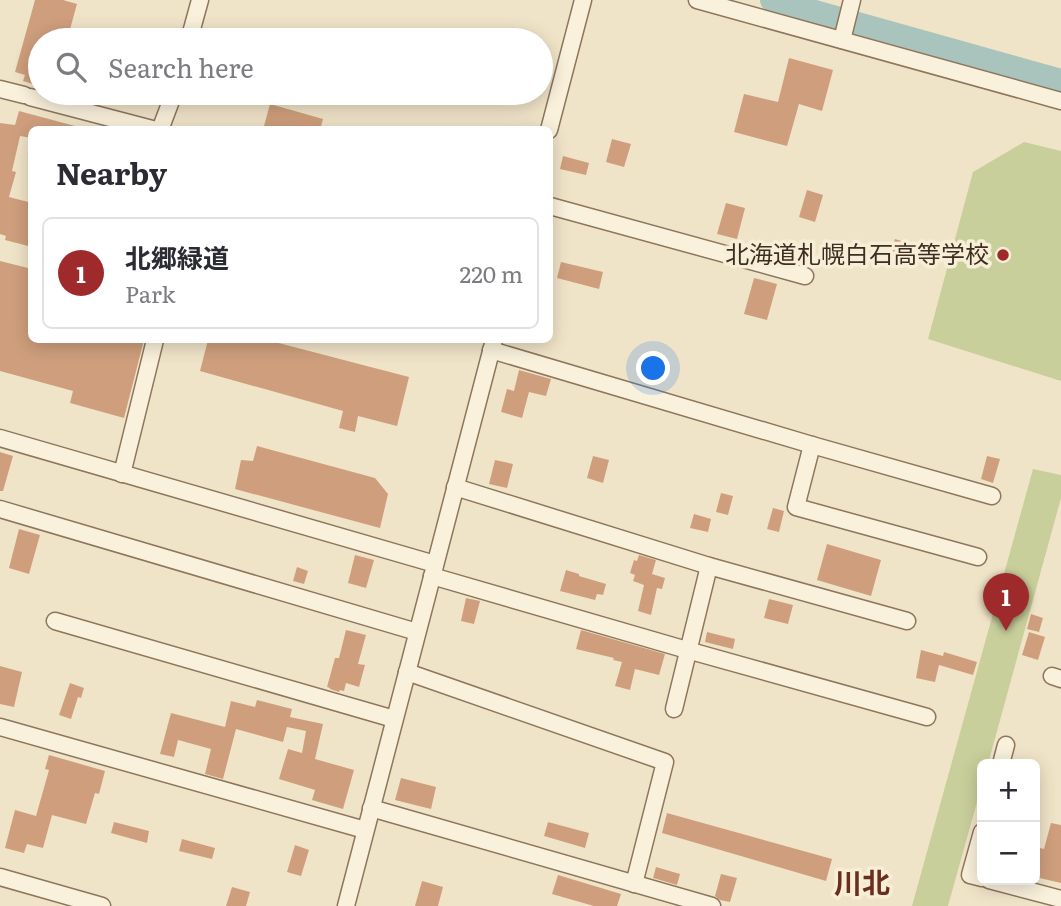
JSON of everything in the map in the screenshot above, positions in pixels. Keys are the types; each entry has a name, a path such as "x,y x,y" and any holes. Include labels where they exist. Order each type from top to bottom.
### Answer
{"street":[{"path":"192,28 200,0"},
{"path":"550,126 583,0"},
{"path":"705,1 843,35 1061,102"},
{"path":"843,35 851,5"},
{"path":"0,89 28,96"},
{"path":"62,105 143,126"},
{"path":"160,126 169,105"},
{"path":"553,207 805,276"},
{"path":"122,474 154,343"},
{"path":"346,906 493,345 812,445 992,496"},
{"path":"0,438 687,650 927,718"},
{"path":"812,445 796,507 978,557"},
{"path":"455,487 709,566 907,621"},
{"path":"0,509 417,632"},
{"path":"674,709 709,566"},
{"path":"55,621 394,719"},
{"path":"407,672 665,762 634,884"},
{"path":"0,727 365,830"},
{"path":"1002,759 1006,745"},
{"path":"371,808 712,906"},
{"path":"977,850 970,875 977,877"},
{"path":"0,877 102,906"},
{"path":"1008,885 1061,899"}],"green space":[{"name":"北海道札幌白石高等学校","path":"1024,142 1061,151 1061,381 928,339 973,172"},
{"path":"1033,469 1061,475 1061,498 989,759 977,759 977,802 948,906 912,906"}],"building":[{"path":"35,0 63,0 77,4 70,28 28,28 28,82 23,81 25,75 15,72"},
{"path":"789,58 833,70 822,111 799,104 787,146 734,132 744,94 778,102"},
{"path":"270,105 323,119 321,126 264,126"},
{"path":"19,111 75,126 28,126 28,137 20,136 12,171 16,172 9,197 28,202 28,246 5,240 6,236 0,234 0,123 15,125"},
{"path":"612,139 631,144 624,167 606,162"},
{"path":"563,156 589,163 586,175 560,169"},
{"path":"807,190 823,195 815,222 799,217"},
{"path":"726,203 745,208 737,239 717,234"},
{"path":"895,239 917,246 912,262 890,255"},
{"path":"0,261 28,268 28,343 143,343 124,418 70,403 73,391 0,371"},
{"path":"561,262 603,272 599,289 557,278"},
{"path":"754,278 777,284 767,320 744,314"},
{"path":"207,343 279,343 409,377 397,426 358,416 355,432 339,428 343,411 200,371"},
{"path":"519,370 551,379 546,396 529,392 522,418 501,412 507,389 514,391"},
{"path":"257,446 375,478 388,494 380,528 235,489 241,460 253,461"},
{"path":"0,452 13,456 3,491 0,491"},
{"path":"593,456 609,460 603,483 587,478"},
{"path":"987,456 1000,459 993,483 981,479"},
{"path":"495,460 513,464 507,488 489,484"},
{"path":"721,493 733,496 728,515 716,512"},
{"path":"773,508 784,511 779,532 767,529"},
{"path":"694,514 711,519 708,532 690,528"},
{"path":"19,529 40,535 29,574 9,568"},
{"path":"827,544 881,560 871,596 817,580"},
{"path":"355,555 374,560 366,588 348,583"},
{"path":"639,555 656,560 652,574 665,578 662,589 657,588 651,615 638,611 644,585 633,581 635,575 630,573 634,560 637,561"},
{"path":"297,567 308,571 304,584 293,581"},
{"path":"566,570 606,584 603,595 597,594 595,600 560,591"},
{"path":"466,598 480,601 474,624 461,621"},
{"path":"769,599 793,605 788,624 764,618"},
{"path":"1031,614 1043,618 1039,632 1027,629"},
{"path":"346,630 366,635 358,664 365,665 359,687 346,683 344,691 339,692 327,687 335,658 339,658"},
{"path":"581,630 665,654 659,675 635,669 630,690 615,686 622,662 576,649"},
{"path":"707,632 735,639 733,649 705,642"},
{"path":"1029,632 1045,637 1038,660 1022,655"},
{"path":"921,650 943,656 944,652 977,662 973,675 939,665 935,682 916,678"},
{"path":"0,666 22,672 14,707 0,704"},
{"path":"70,683 84,688 71,719 59,715"},
{"path":"257,700 292,709 290,717 323,724 315,759 354,770 343,809 312,800 315,790 279,779 288,749 302,753 306,731 287,727 283,742 236,729 223,779 205,774 211,749 178,740 174,757 160,754 171,713 225,727 231,701 255,707"},
{"path":"49,755 105,771 99,794 95,793 86,824 52,815 43,848 27,844 24,853 5,848 15,810 36,816 49,770 45,769"},
{"path":"401,778 436,787 431,809 395,800"},
{"path":"667,813 832,859 826,881 662,833"},
{"path":"114,822 149,831 147,843 111,833"},
{"path":"548,822 589,833 585,848 544,836"},
{"path":"1051,823 1061,825 1061,883 1040,878 1040,848 1044,849"},
{"path":"182,839 215,848 212,859 179,851"},
{"path":"295,845 309,850 301,876 287,872"},
{"path":"656,867 680,874 677,885 653,878"},
{"path":"721,874 737,878 730,902 715,896"},
{"path":"558,875 621,894 617,906 594,906 552,894"},
{"path":"422,881 443,887 438,906 415,906"},
{"path":"232,887 250,892 246,906 226,906"}],"waterway":[{"path":"772,0 1061,81"}],"place":[{"name":"北海道札幌白石高等学校","path":"1003,255"},
{"name":"北郷緑道","path":"1006,631"}],"district":[{"name":"川北","path":"862,883"}]}
